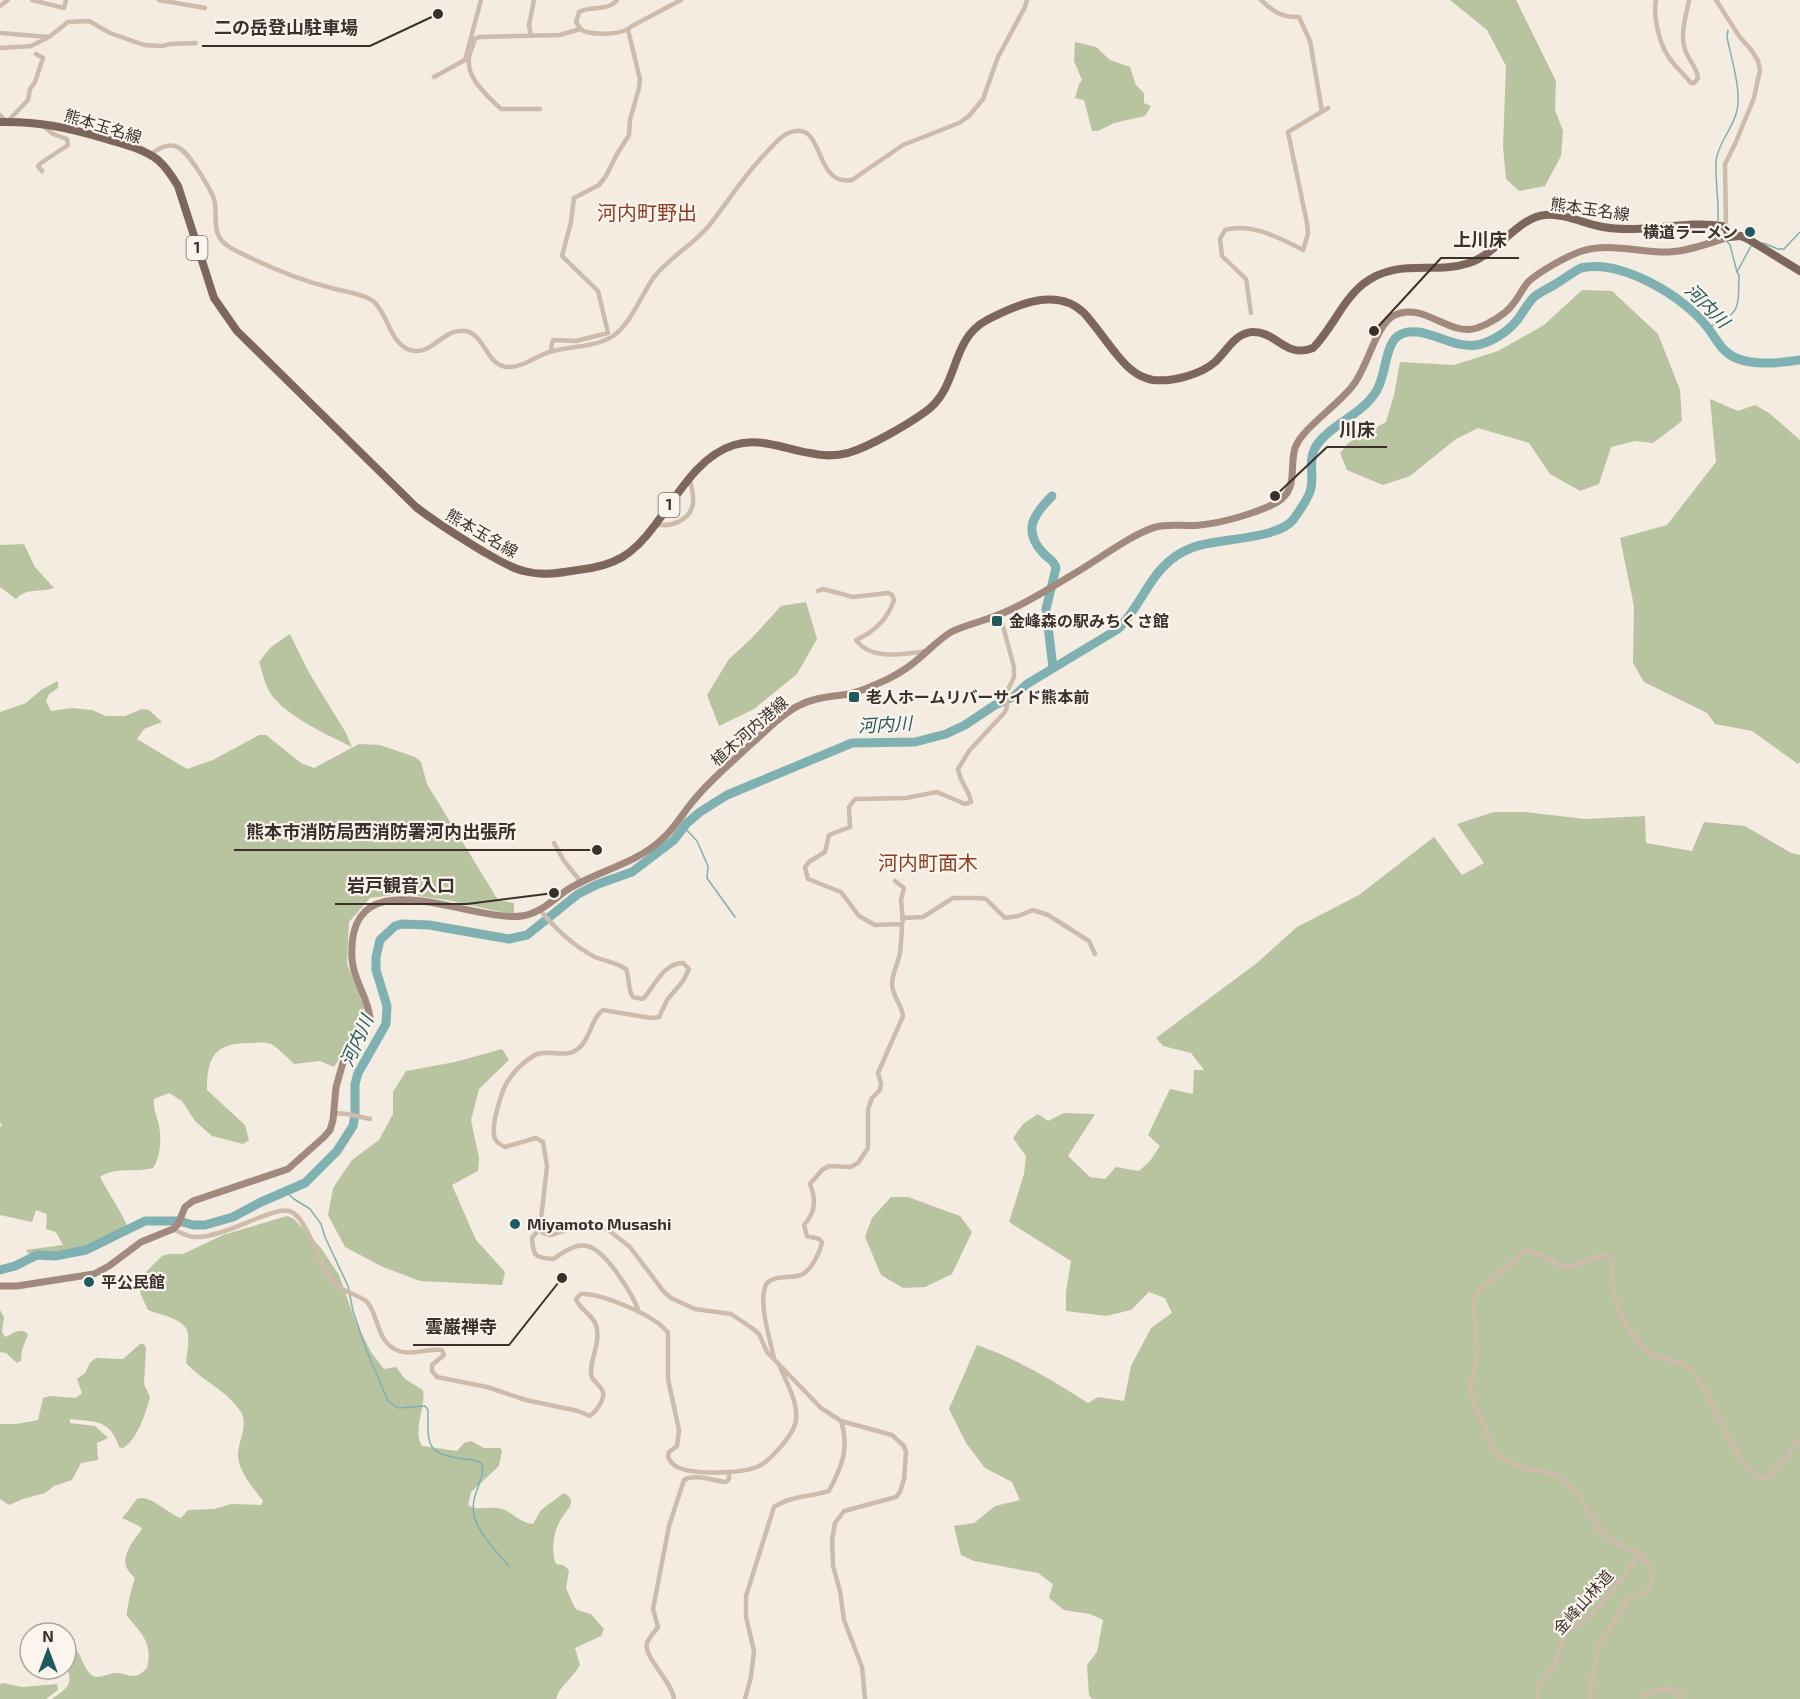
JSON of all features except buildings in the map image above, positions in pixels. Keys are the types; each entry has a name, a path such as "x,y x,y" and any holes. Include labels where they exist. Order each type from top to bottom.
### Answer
{"main road":[{"name":"熊本玉名線","path":"4,122 40,123 131,146 150,155 169,170 178,186 214,298 228,321 411,504 440,526 500,561 522,571 544,574 591,569 612,563 633,550 708,459 724,449 737,444 758,442 812,454 848,453 926,412 937,402 949,385 963,343 971,332 978,325 1003,313 1036,301 1050,298 1062,300 1082,311 1126,366 1143,377 1165,380 1203,370 1217,360 1239,337 1251,332 1263,334 1294,351 1303,352 1312,348 1356,290 1376,276 1401,268 1469,263 1484,256 1528,220 1546,214 1620,229 1715,225 1727,233 1748,239 1800,271"},
{"name":"植木河内港線","path":"175,1226 185,1207 193,1201 288,1169 330,1130 336,1087 344,1059 370,1018 368,1004 354,972 352,960 355,934 364,912 382,903 408,898 516,917 542,912 581,882 632,860 660,842 717,776 796,706 814,699 848,694 871,687 907,668 953,631 1000,615 1025,603 1156,527 1209,524 1278,502 1285,496 1291,485 1297,442 1350,390 1365,366 1381,327 1394,316 1416,312 1454,327 1471,330 1510,309 1527,284 1537,276 1581,252 1606,247 1675,252 1727,233"},
{"path":"0,1286 16,1286 94,1274 110,1266 141,1242 175,1226"}],"street":[{"path":"0,6 8,0"},
{"path":"32,0 64,8 66,0"},
{"path":"159,0 205,8"},
{"path":"434,77 465,60 481,0"},
{"path":"531,36 529,26 534,0"},
{"path":"617,0 609,7 584,9 579,12 576,22 587,32 613,33 628,30 681,0"},
{"path":"150,155 158,148 171,145 182,149 189,155 209,186 215,205 218,235 228,246 283,274 366,297 378,307 397,340 409,350 423,350 456,330 472,333 497,364 514,367 552,351 603,341 618,332 654,277 706,229 756,164 788,133 802,132 814,140 827,171 833,177 845,181 852,180 903,145 959,123 969,116 982,99 998,57 1027,0"},
{"path":"1261,0 1285,17 1299,17 1310,41 1322,111"},
{"path":"1656,0 1655,19 1664,48 1668,56 1691,82 1694,82 1698,78 1697,70 1686,53 1684,42 1689,0"},
{"path":"1716,0 1739,36 1752,51 1760,70 1754,98 1725,164 1727,233"},
{"path":"0,48 31,46 49,37 68,22 89,21 110,33 144,45 196,43"},
{"path":"540,109 501,109 477,84 469,61 475,39 479,37 560,35 580,28"},
{"path":"552,351 553,340 576,341 608,333 598,291 562,256 572,222 574,198 599,184 606,176 629,135 630,120 640,79 628,30"},
{"path":"0,33 49,37"},
{"path":"0,115 4,122 28,99 43,58 36,54"},
{"path":"1251,312 1246,279 1222,256 1220,239 1226,230 1251,229 1303,250 1308,234 1307,223 1288,132 1328,108"},
{"path":"40,123 53,134 67,139 68,145 41,163 38,166 42,171"},
{"path":"655,524 671,525 680,522 690,514 693,502 690,479"},
{"path":"818,591 823,589 854,597 888,593 892,595 894,600 883,620 870,634 856,640 861,647 885,655 928,651"},
{"path":"1000,615 1014,668 1014,677 1006,694 1007,708 969,751 958,769 959,779 971,798 971,802 969,804 937,792 906,798 855,799 849,807 850,827 829,835 825,852 805,867 808,879 841,892 859,916 875,925 923,916 953,898 980,898 986,899 1005,918 1033,910 1048,915 1089,941 1095,954"},
{"path":"554,843 564,861 581,882"},
{"path":"175,1226 191,1237 206,1237 279,1210 288,1210 295,1214 306,1229 334,1282 367,1302 382,1338 391,1348 400,1352 442,1350 444,1355 432,1365 432,1371 437,1377 487,1387 526,1400 578,1411 590,1416 597,1410 603,1396 603,1391 592,1376 591,1368 598,1339 593,1318 578,1305 576,1299 581,1294 590,1294 639,1312 663,1326 668,1338 668,1379 679,1430 677,1446 669,1452 668,1457 677,1468 718,1473 749,1469 767,1460 781,1445 796,1422 795,1405 777,1362 764,1304 766,1284 772,1280 796,1277 807,1271 820,1250 822,1242 807,1236 804,1225 811,1217 814,1202 814,1192 810,1184 829,1166 851,1167 858,1163 868,1148 868,1108 872,1098 880,1090 881,1083 878,1073 903,1016 901,1006 893,994 892,986 894,965 900,956 901,900 904,888 895,881"},
{"path":"542,912 574,946 626,969 629,991 633,998 643,999 668,966 683,963 689,969 683,981 667,1000 659,1017 651,1018 603,1010 598,1013 590,1034 580,1047 568,1054 544,1052 526,1061 507,1083 500,1102 494,1134 497,1143 505,1147 536,1138 543,1142 547,1166 540,1228 532,1238 533,1252 536,1256 553,1259 573,1246 587,1246 601,1254 606,1260 633,1297 639,1312"},
{"path":"334,1113 370,1119"},
{"path":"540,1228 543,1233 550,1235 581,1225 607,1229 630,1247 663,1292 671,1298 694,1309 731,1314 759,1334 767,1352 821,1408 841,1421 892,1435 904,1446 906,1452 904,1479 900,1492 896,1497 844,1511 835,1523 832,1540 832,1558 844,1620 862,1667 865,1699"},
{"path":"1591,1699 1590,1691 1598,1648 1629,1598 1647,1591 1652,1585 1652,1576 1648,1563 1640,1555 1603,1533 1589,1511 1561,1478 1550,1473 1521,1467 1496,1453 1488,1442 1482,1420 1471,1396 1478,1349 1473,1313 1477,1292 1526,1250 1535,1251 1564,1266 1576,1265 1608,1254 1614,1264 1613,1285 1619,1310 1640,1344 1654,1356 1690,1369 1753,1474 1761,1478 1770,1477 1800,1441"},
{"path":"745,1699 751,1677 754,1651 746,1617 746,1596 771,1516 774,1508 787,1500 829,1491 843,1461 845,1432 841,1421"},
{"path":"674,1699 670,1684 649,1654 647,1645 658,1626 653,1609 669,1526 684,1480 688,1477 695,1477 726,1482 729,1479 729,1472"},
{"name":"金峰山林道","path":"1538,1699 1538,1685 1555,1665 1564,1635 1594,1613 1640,1555"},
{"path":"1643,1697 1665,1688 1674,1688 1680,1693 1680,1699"}],"green space":[{"path":"1450,0 1516,0 1556,81 1555,110 1563,131 1561,156 1545,186 1519,191 1506,179 1503,146 1506,66 1487,30"},
{"path":"1075,42 1096,47 1110,60 1130,67 1136,85 1144,93 1144,103 1151,106 1145,116 1092,131 1084,100 1075,98 1082,80 1074,61"},
{"path":"1582,290 1612,291 1658,334 1680,390 1682,421 1653,443 1635,441 1611,447 1599,484 1580,491 1550,474 1529,443 1478,428 1456,439 1410,476 1383,485 1347,470 1340,453 1348,443 1386,422 1400,362 1454,365 1498,351 1544,325"},
{"path":"1710,399 1738,411 1755,405 1769,413 1800,440 1800,762 1798,764 1752,731 1715,724 1707,713 1644,682 1633,663 1634,606 1620,538 1667,525 1716,462"},
{"path":"24,544 35,567 54,588 24,593 16,599 0,587 0,545"},
{"path":"806,602 817,639 797,674 754,709 719,726 707,695 729,659 781,606"},
{"path":"290,634 308,671 346,733 352,747 294,715 274,698 268,689 259,662 271,647"},
{"path":"58,681 58,688 49,694 46,701 51,711 72,708 92,710 106,716 125,716 142,709 149,710 162,722 144,729 137,739 187,769 213,760 259,735 266,735 301,763 314,768 359,744 380,745 415,757 421,762 427,784 498,900 514,903 514,915 447,900 401,894 370,898 349,922 347,964 364,1006 362,1022 334,1067 320,1061 294,1064 273,1045 261,1042 237,1044 220,1049 211,1061 207,1090 245,1125 249,1140 243,1144 212,1136 195,1121 182,1101 169,1093 154,1099 160,1140 158,1158 153,1168 112,1172 100,1177 128,1228 114,1241 94,1250 50,1255 29,1254 26,1250 63,1245 56,1232 46,1229 47,1214 36,1210 32,1222 0,1215 0,1128 2,1124 0,1123 0,712 26,703 41,690"},
{"path":"1494,812 1525,812 1585,819 1645,816 1646,843 1692,851 1704,822 1745,826 1791,853 1800,855 1800,1699 1092,1699 1089,1695 1087,1665 1097,1652 1103,1620 1090,1614 1064,1610 1049,1598 1053,1584 1038,1573 974,1561 961,1555 954,1526 974,1523 995,1506 1020,1500 1012,1482 985,1468 966,1443 949,1409 977,1345 1034,1371 1088,1403 1098,1397 1124,1401 1131,1366 1151,1328 1172,1313 1165,1298 1149,1292 1131,1310 1106,1316 1066,1311 1066,1292 1071,1261 1009,1222 1024,1174 1026,1156 1013,1138 1023,1124 1038,1114 1048,1121 1064,1113 1095,1114 1068,1156 1090,1177 1105,1179 1116,1167 1139,1171 1150,1161 1160,1146 1148,1135 1170,1089 1193,1094 1194,1070 1204,1070 1191,1053 1163,1046 1156,1038 1257,963 1297,927 1359,895 1434,837 1462,875 1484,863 1457,824"},
{"path":"502,1049 509,1060 479,1089 471,1120 479,1158 478,1171 452,1185 476,1240 505,1272 502,1285 420,1281 383,1267 345,1247 328,1215 333,1188 352,1160 379,1140 393,1114 393,1092 406,1071 455,1062"},
{"path":"891,1197 908,1197 960,1216 972,1232 952,1274 925,1287 903,1288 881,1275 865,1237 872,1218"},
{"path":"287,1216 294,1219 321,1248 339,1275 356,1323 371,1352 384,1369 396,1367 405,1379 423,1390 418,1433 422,1446 457,1451 464,1443 471,1441 484,1448 500,1448 502,1451 499,1466 471,1492 468,1505 476,1508 502,1509 533,1524 541,1510 564,1493 568,1496 571,1503 560,1521 553,1542 554,1559 556,1564 563,1565 569,1570 566,1588 574,1606 577,1610 591,1614 604,1629 601,1636 575,1648 580,1665 560,1690 556,1699 52,1699 68,1686 69,1681 78,1681 78,1653 90,1674 95,1677 115,1673 135,1676 147,1668 149,1652 145,1639 127,1616 135,1578 127,1568 125,1561 130,1546 142,1529 122,1518 137,1499 147,1499 181,1518 188,1510 214,1509 231,1504 261,1505 263,1501 239,1463 238,1452 244,1423 241,1412 229,1398 186,1363 188,1334 186,1329 178,1321 148,1310 139,1287 140,1280 145,1273 162,1256 183,1254 223,1235"},
{"path":"0,1310 4,1317 2,1332 5,1337 19,1331 28,1334 21,1361 17,1363 6,1353 0,1352"},
{"path":"140,1344 144,1344 146,1348 144,1384 150,1397 133,1439 123,1448 119,1447 111,1431 101,1424 70,1419 70,1423 95,1426 108,1438 97,1443 98,1460 81,1463 72,1480 54,1486 45,1493 9,1505 0,1499 0,1424 38,1420 43,1398 50,1396 76,1398 82,1393 77,1379 85,1373 90,1363 96,1358 123,1359"},
{"path":"0,1684 22,1687 57,1684 58,1690 46,1699 0,1699"}],"waterway":[{"path":"1718,221 1716,161 1719,148 1734,120 1738,106 1737,86 1727,37 1728,30"},
{"path":"1717,229 1722,237"},
{"path":"1763,243 1784,249 1800,232"},
{"path":"1708,328 1727,318 1736,309 1739,275 1730,245 1726,240"},
{"path":"1737,272 1751,246"},
{"name":"河内川","path":"0,1270 15,1266 37,1255 55,1256 86,1250 145,1221 179,1221 193,1225 205,1225 233,1217 305,1183 337,1151 353,1126 355,1084 358,1073 386,1024 387,1006 376,970 376,957 380,940 395,926 429,925 509,939 527,935 578,894 632,872 674,840 687,823 700,812 727,795 852,743 915,742 946,734 1013,697 1027,684 1118,629 1128,618 1158,572 1180,554 1204,544 1261,535 1285,527 1293,520 1310,491 1312,457 1315,448 1328,433 1371,399 1380,384 1390,346 1398,336 1406,332 1416,332 1457,344 1483,344 1510,328 1532,299 1539,294 1581,268 1597,267 1614,269 1632,275 1668,293 1697,316 1723,349 1736,358 1759,363 1800,360"},
{"path":"1052,496 1035,517 1032,531 1037,546 1053,561 1056,568 1046,609 1053,668"},
{"path":"684,827 697,841 708,866 707,878 735,917"},
{"path":"286,1192 310,1209 321,1224 348,1286 353,1311 366,1349 388,1401 398,1408 425,1406 428,1410 429,1440 435,1451 451,1457 476,1460 482,1464 473,1506 474,1516 489,1543 509,1566"}],"place":[{"name":"二の岳登山駐車場","path":"438,14"},
{"name":"横道ラーメン","path":"1750,232"},
{"name":"上川床","path":"1374,331"},
{"name":"川床","path":"1275,496"},
{"name":"金峰森の駅みちくさ館","path":"997,621"},
{"name":"老人ホームリバーサイド熊本前","path":"854,697"},
{"name":"熊本市消防局西消防署河内出張所","path":"597,850"},
{"name":"岩戸観音入口","path":"554,893"},
{"name":"Miyamoto Musashi","path":"515,1224"},
{"name":"雲巌禅寺","path":"562,1278"},
{"name":"平公民館","path":"89,1282"}],"district":[{"name":"河内町野出","path":"647,213"},
{"name":"河内町面木","path":"928,863"}]}
